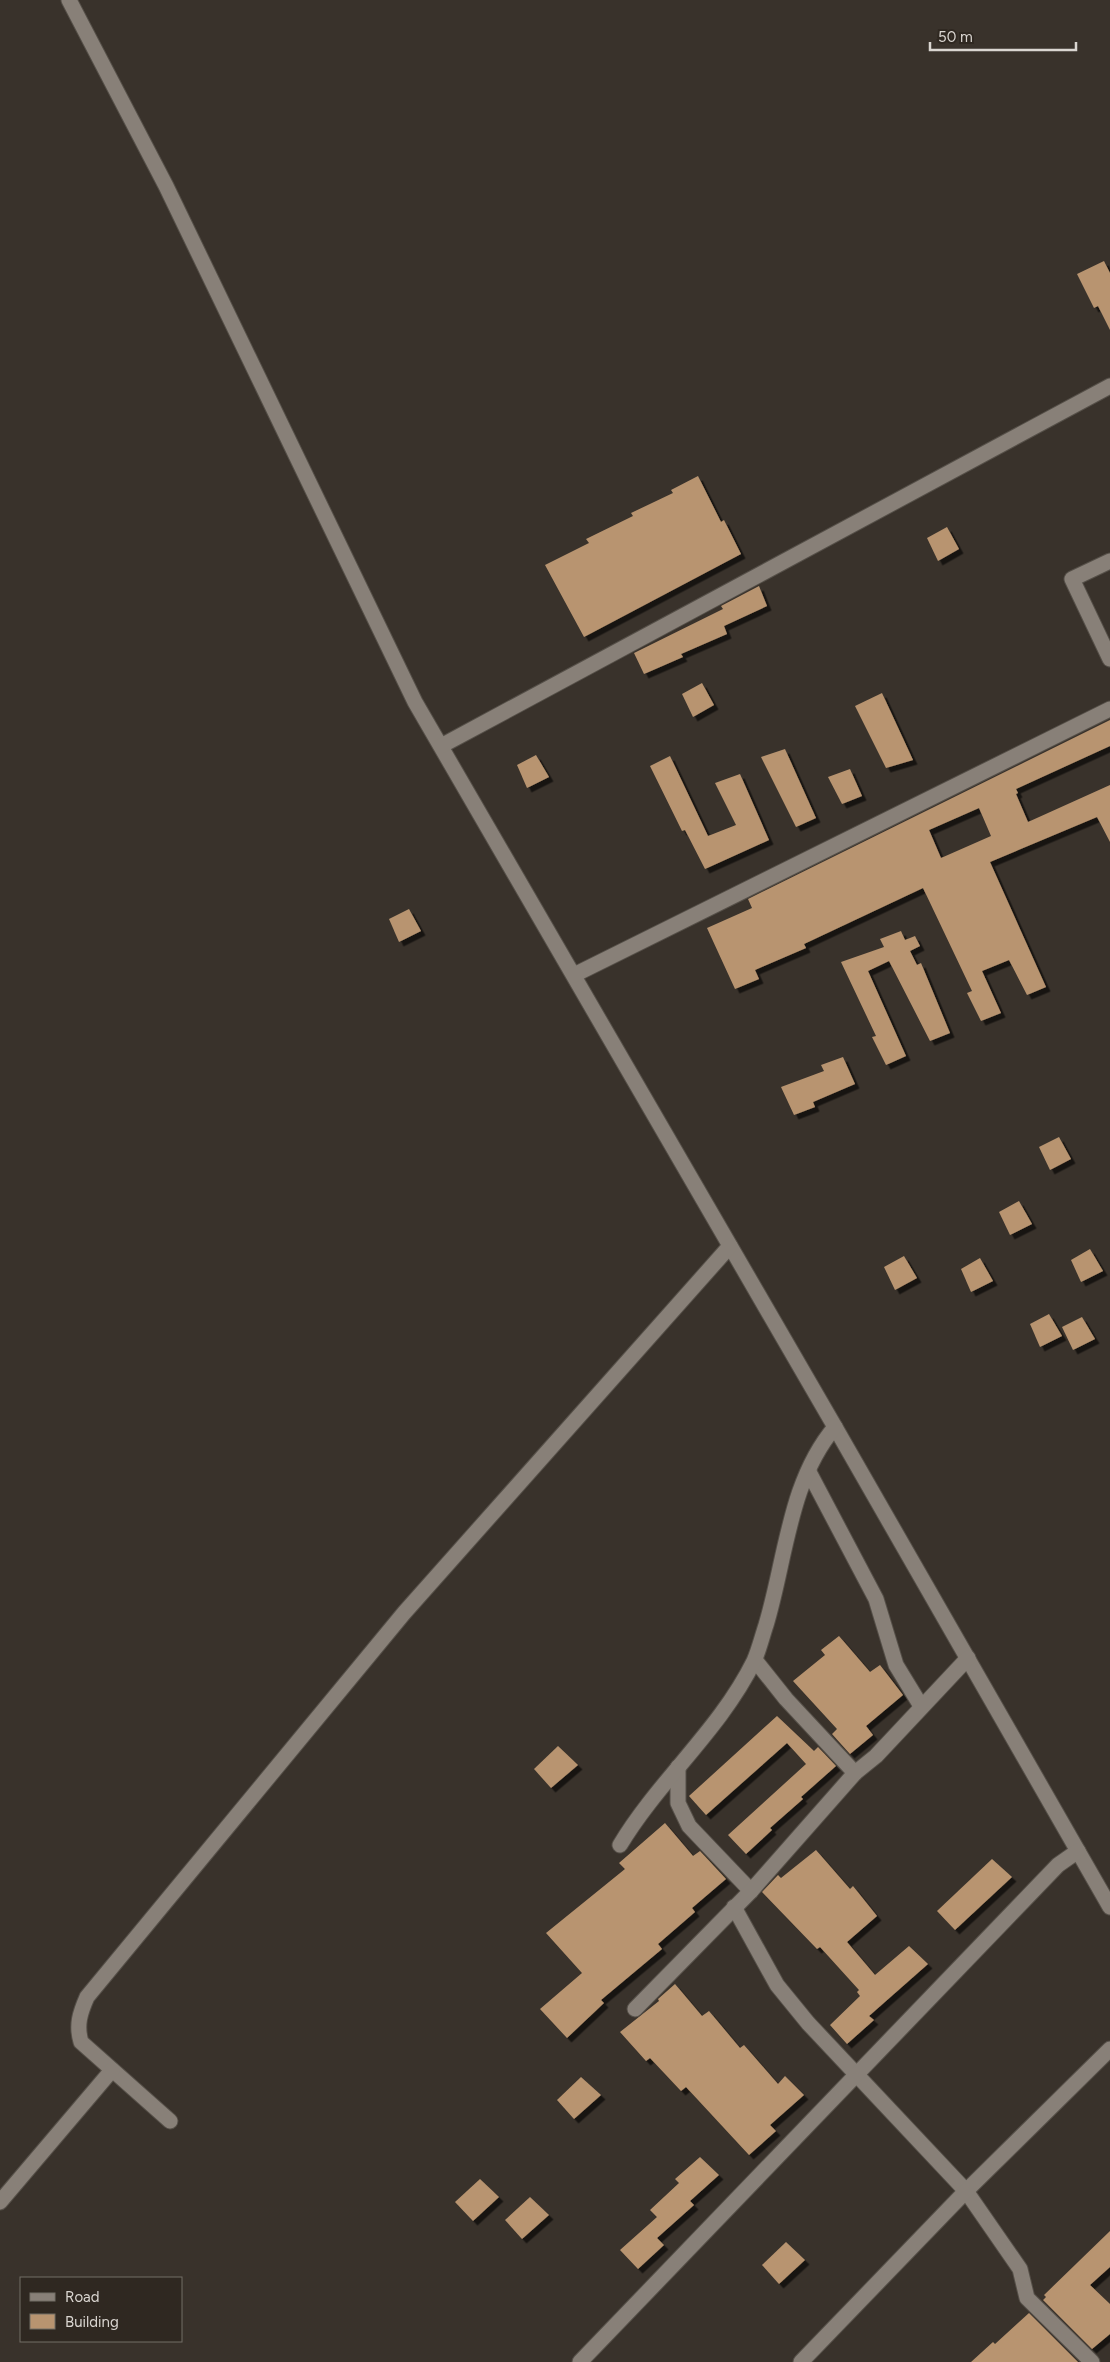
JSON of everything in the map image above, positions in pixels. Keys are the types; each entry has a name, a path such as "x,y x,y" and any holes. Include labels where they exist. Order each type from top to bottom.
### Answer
{"street":[{"path":"69,0 166,186 411,693 1110,1906"},
{"path":"441,746 1110,386"},
{"path":"1110,561 1072,579 1110,659"},
{"path":"574,975 1110,709"},
{"path":"170,2121 81,2042 77,2030 80,2014 87,1997 404,1613 730,1246"},
{"path":"620,1845 638,1818 734,1696 755,1660 776,1587 790,1520 822,1443 835,1426"},
{"path":"809,1472 876,1599 896,1665 921,1706"},
{"path":"635,2009 750,1890 855,1773 876,1756 968,1658"},
{"path":"755,1660 786,1698 855,1773"},
{"path":"678,1767 678,1803 689,1826 750,1890"},
{"path":"580,2362 717,2217 858,2074 1058,1865 1078,1852"},
{"path":"734,1907 777,1985 808,2023 966,2191 1020,2269 1027,2298 1092,2362"},
{"path":"801,2362 966,2191 1110,2049"},
{"path":"0,2202 112,2070"}],"building":[{"path":"1104,261 1110,273 1110,330 1098,306 1094,308 1077,274"},
{"path":"698,476 721,522 724,520 741,554 584,637 545,565 589,543 586,539 633,516 631,513 673,493 671,490"},
{"path":"947,527 959,549 938,561 927,538"},
{"path":"759,586 767,606 724,626 727,634 681,654 683,657 644,674 634,653 723,609 721,606"},
{"path":"702,683 714,705 693,717 682,694"},
{"path":"882,693 913,760 886,768 855,706"},
{"path":"1110,720 1110,746 1016,789 1018,793 1016,794 1028,822 1110,785 1110,842 1097,817 990,862 1046,987 1027,995 1009,960 982,971 1001,1013 981,1021 967,993 972,991 923,888 804,944 806,948 755,970 759,979 735,989 707,928 752,908 748,899","holes":["979,808 991,836 941,858 929,830"]},
{"path":"785,749 816,818 796,827 761,757"},
{"path":"536,755 549,777 527,788 517,765"},
{"path":"670,756 708,836 736,825 715,783 740,774 769,840 705,869 685,830 682,831 650,766"},
{"path":"850,769 862,796 842,804 828,777"},
{"path":"409,909 421,931 399,942 389,919"},
{"path":"901,931 905,940 915,936 920,946 910,951 917,965 921,963 950,1033 930,1041 889,961 868,971 906,1056 886,1065 872,1037 876,1036 841,962 884,947 880,939"},
{"path":"843,1057 855,1084 813,1102 815,1107 794,1115 781,1087 824,1071 821,1065"},
{"path":"1059,1137 1071,1159 1050,1170 1039,1147"},
{"path":"1019,1201 1032,1224 1010,1235 999,1212"},
{"path":"1090,1249 1103,1271 1081,1282 1071,1260"},
{"path":"904,1256 917,1278 895,1290 884,1267"},
{"path":"980,1258 993,1281 971,1292 961,1269"},
{"path":"1049,1314 1062,1336 1040,1347 1030,1324"},
{"path":"1082,1317 1095,1339 1073,1350 1062,1327"},
{"path":"839,1636 870,1672 880,1665 903,1695 866,1726 873,1735 850,1754 832,1734 837,1729 793,1681 825,1655 821,1650"},
{"path":"777,1716 814,1751 818,1747 836,1766 801,1797 803,1799 770,1828 772,1830 746,1854 728,1835 806,1764 787,1743 706,1815 689,1796"},
{"path":"558,1746 578,1765 551,1788 534,1769"},
{"path":"665,1823 693,1856 700,1851 726,1879 692,1908 695,1912 658,1944 662,1949 601,2000 604,2003 567,2038 540,2009 582,1973 546,1933 625,1869 619,1863"},
{"path":"816,1850 850,1889 853,1886 877,1916 847,1942 875,1975 909,1946 928,1964 869,2016 874,2020 847,2044 830,2025 860,1996 857,1992 859,1990 820,1947 817,1949 762,1892 778,1875 781,1878"},
{"path":"992,1859 1012,1877 955,1930 937,1911"},
{"path":"675,1984 702,2016 709,2011 740,2048 744,2045 778,2084 785,2076 804,2095 770,2125 776,2131 749,2155 686,2087 681,2091 650,2058 646,2061 620,2032 659,2001 658,1999"},
{"path":"581,2077 601,2095 574,2119 557,2100"},
{"path":"700,2157 719,2175 690,2201 694,2205 657,2238 664,2245 638,2269 620,2250 657,2217 650,2210 679,2183 675,2179"},
{"path":"480,2179 499,2197 473,2221 455,2202"},
{"path":"530,2197 549,2215 522,2239 505,2220"},
{"path":"1110,2231 1110,2267 1090,2285 1110,2304 1110,2334 1092,2349 1043,2300 1046,2297 1044,2295"},
{"path":"786,2242 805,2260 779,2284 762,2265"},
{"path":"1029,2313 1078,2362 971,2362 993,2342 995,2344"}]}
